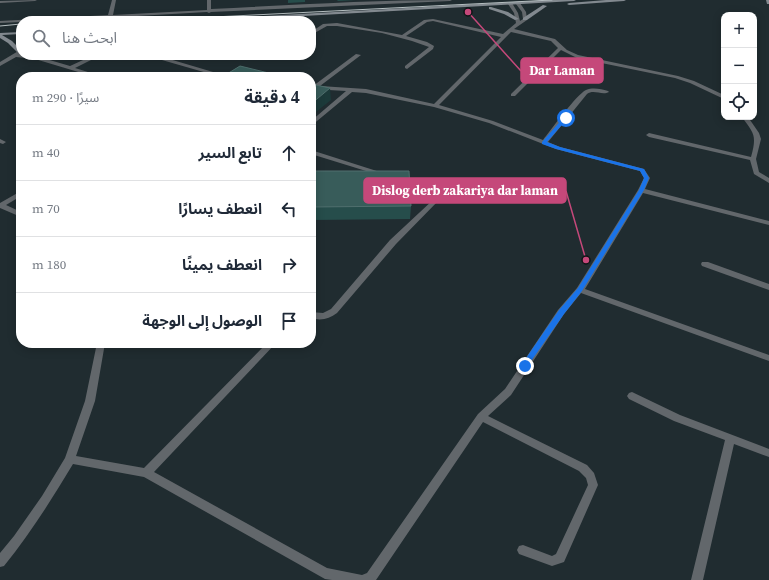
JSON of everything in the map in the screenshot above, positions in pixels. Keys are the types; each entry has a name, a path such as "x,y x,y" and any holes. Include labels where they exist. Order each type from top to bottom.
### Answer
{"main road":[{"path":"316,18 491,8 574,0"},
{"path":"520,5 545,6 624,0"},
{"path":"296,16 511,6"},
{"path":"525,19 545,6"},
{"path":"491,8 510,15 518,21"},
{"path":"0,31 16,30"},
{"path":"0,35 16,33"},
{"path":"0,35 16,48"}],"street":[{"path":"0,2 35,0"},
{"path":"114,0 110,16 398,1 450,0"},
{"path":"209,0 209,12"},
{"path":"435,106 518,21 525,19 520,5"},
{"path":"511,6 516,13 518,21"},
{"path":"402,37 426,21 433,20 505,36"},
{"path":"0,22 16,21"},
{"path":"316,31 324,26 333,24 426,42 432,46 407,67"},
{"path":"510,30 553,40 559,44 561,48 577,56 676,77 692,82 721,96"},
{"path":"513,95 561,48"},
{"path":"0,64 16,53"},
{"path":"316,85 358,55"},
{"path":"43,60 84,72"},
{"path":"70,68 87,60"},
{"path":"165,60 213,72"},
{"path":"70,459 146,473 323,576 361,580 371,578 481,417 508,392 561,312 580,290 647,178 642,170 558,148 491,122 435,106 352,90 316,87"},
{"path":"316,120 352,90"},
{"path":"544,143 566,118 584,93 590,90 606,92"},
{"path":"747,120 756,133 758,139 758,146 753,159 756,173 769,181"},
{"path":"649,135 753,159"},
{"path":"316,154 415,184 437,196 437,199 393,242 329,316 316,316"},
{"path":"641,190 769,223"},
{"path":"1,205 16,196"},
{"path":"1,205 16,212"},
{"path":"705,264 769,287"},
{"path":"580,290 769,358"},
{"path":"0,562 22,534 46,499 70,459 90,401 100,348"},
{"path":"146,473 267,348"},
{"path":"632,396 677,418 769,453"},
{"path":"481,417 583,468 590,476 593,485 560,558 552,561 522,550"},
{"path":"697,580 730,438"}],"building":[{"path":"240,66 265,72 230,72"},
{"path":"316,85 330,88 316,100"},
{"path":"316,171 409,171 411,206 316,207"}],"tram line":[{"path":"234,16 552,0"},
{"path":"0,26 16,24"}],"place":[{"name":"Dar Laman","path":"468,12"},
{"name":"Dislog derb zakariya dar laman","path":"586,260"}],"route":[{"path":"525,366 561,312 580,290 647,178 642,170 544,143 566,118"}]}
